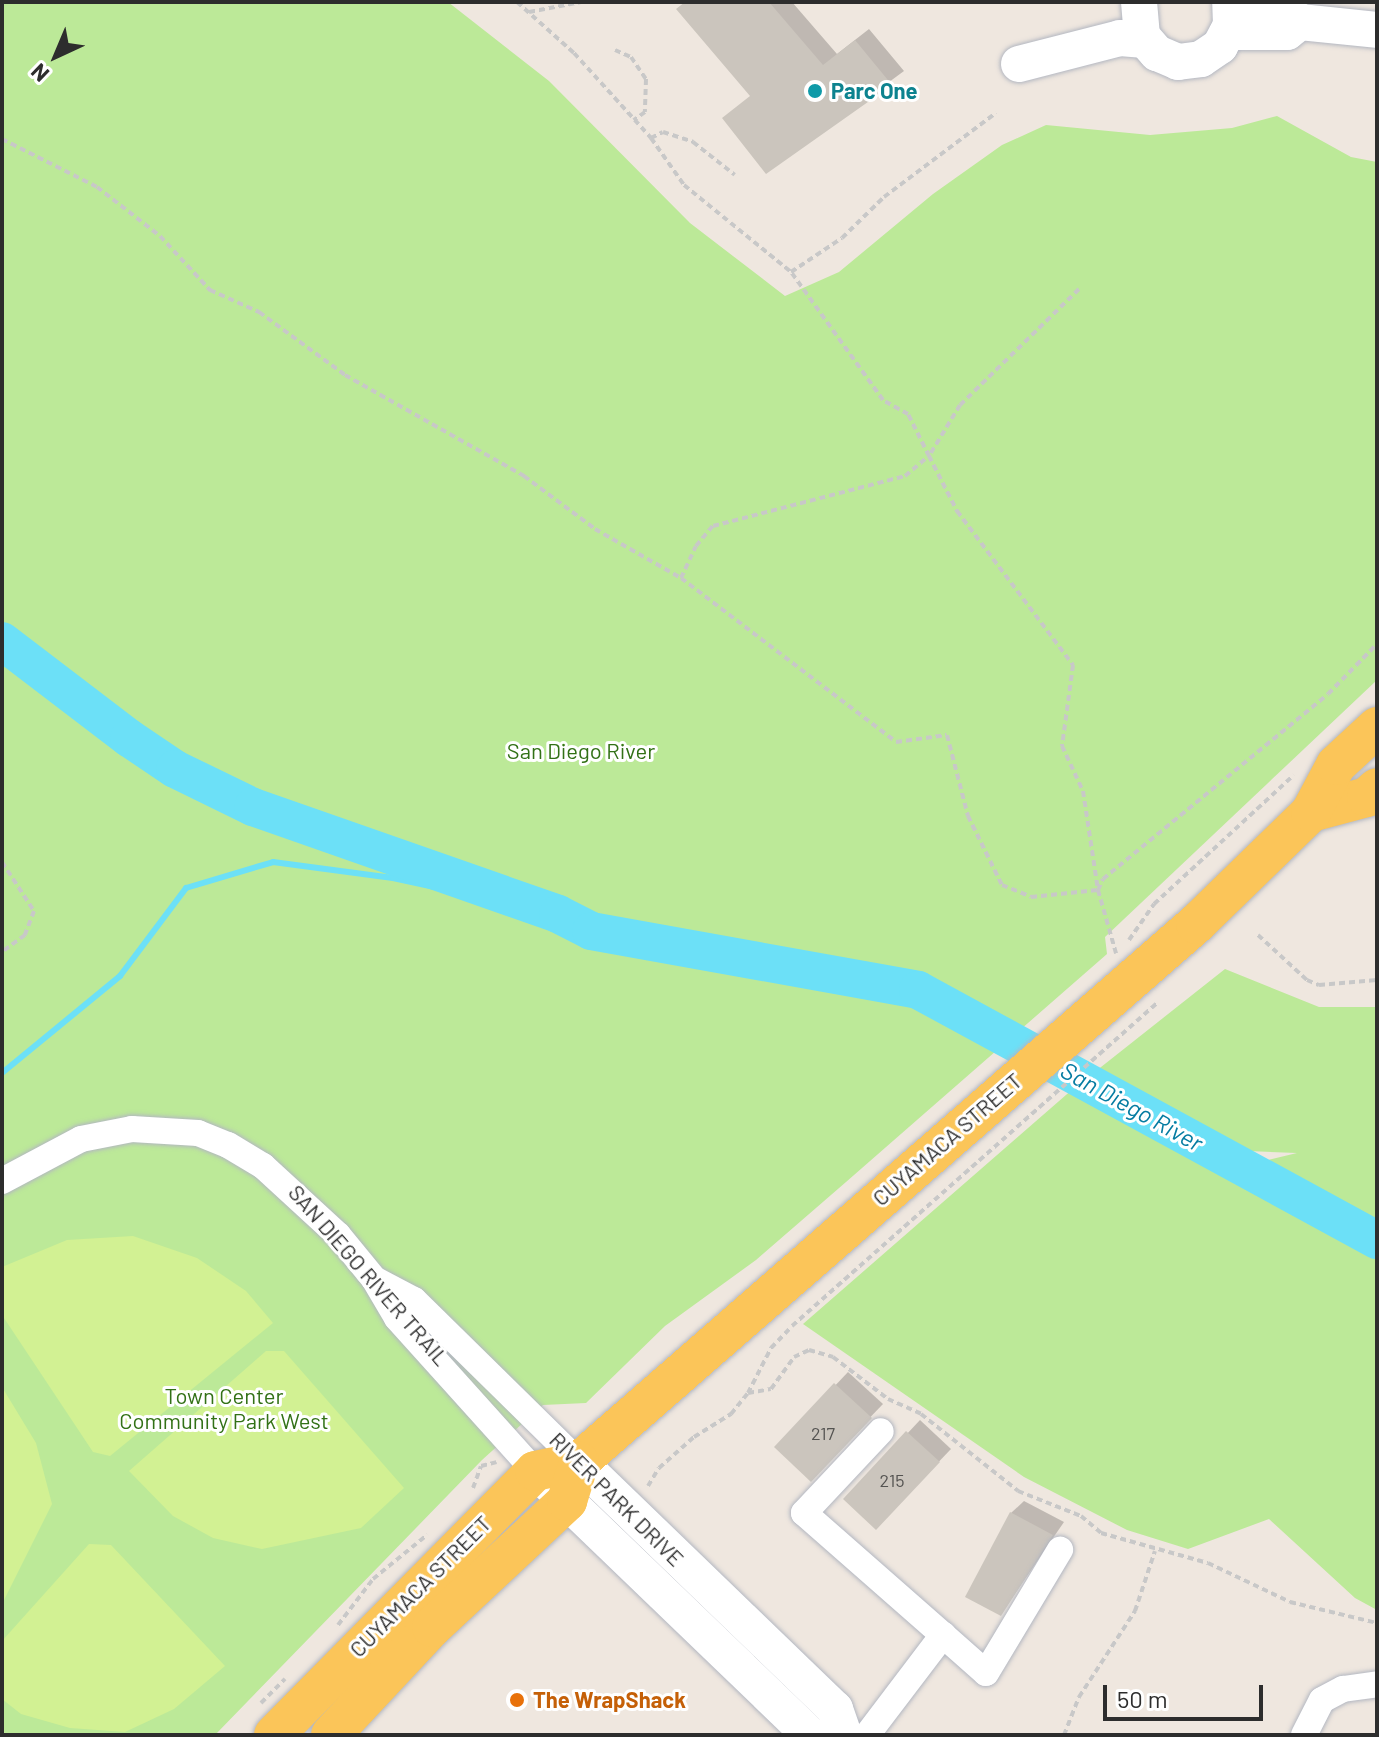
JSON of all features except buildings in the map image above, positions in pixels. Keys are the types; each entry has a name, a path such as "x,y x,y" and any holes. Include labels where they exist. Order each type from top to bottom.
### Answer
{"main road":[{"name":"CUYAMACA STREET","path":"331,1735 432,1627 567,1501 579,1462 760,1300 1143,992 1196,924 1311,812 1336,765 1377,727"},
{"name":"CUYAMACA STREET","path":"1311,812 1367,797 1377,788"},
{"path":"535,1471 579,1462"},
{"name":"CUYAMACA STREET","path":"274,1735 535,1471"}],"street":[{"path":"1254,2 1284,9 1300,22 1377,30"},
{"path":"1019,64 1120,38 1140,17 1167,59 1190,62 1211,53 1229,17 1287,32 1300,22"},
{"name":"RIVER PARK DRIVE","path":"2,1181 81,1139 132,1129 198,1133 263,1166 292,1190 374,1279 397,1318 535,1471 810,1735"},
{"name":"RIVER PARK DRIVE","path":"374,1279 414,1300 835,1709 844,1735"},
{"path":"881,1431 804,1513 986,1673 1060,1550"},
{"path":"867,1735 943,1635"},
{"path":"1304,1735 1322,1700 1343,1689 1377,1684"}],"path":[{"path":"517,2 651,138 684,185 791,272 883,400 908,414 957,511 1073,665 1062,746 1083,791 1098,890 1116,954 1154,904 1306,764"},
{"path":"529,12 581,2"},
{"path":"615,50 631,57 646,79 645,112 634,120"},
{"path":"791,272 842,238 884,197 996,113"},
{"path":"651,138 663,132 693,142 735,175"},
{"path":"2,139 97,187 160,236 210,290 259,312 345,375 524,476 595,529 681,578 896,742 947,735 968,816 1002,885 1031,897 1098,890"},
{"path":"681,578 696,546 713,526 905,476 929,456 960,405 1079,289"},
{"path":"1098,890 1103,879 1328,694 1377,644"},
{"path":"2,862 34,911 25,935 2,952"},
{"path":"1258,935 1307,980 1319,985 1377,980"},
{"path":"648,1486 662,1465 731,1414 748,1393 771,1348 792,1326 1143,992"},
{"path":"748,1393 771,1389 794,1357 809,1350 833,1357 888,1399 921,1414 1018,1491 1081,1516 1101,1533 1155,1551 1208,1563 1290,1602 1377,1623"},
{"path":"1064,1735 1079,1697 1135,1611 1155,1551"}],"green space":[{"name":"San Diego River","path":"2,2 448,2 549,81 690,223 785,296 839,272 933,194 1002,145 1046,125 1150,135 1232,128 1277,116 1351,157 1377,162 1377,680 1105,937 1107,954 846,1182 756,1260 665,1326 586,1403 543,1405 482,1460 215,1735 2,1735"},
{"path":"1225,969 1319,1007 1377,1007 1377,1225 1260,1162 1297,1153 1248,1151 1096,1071"},
{"path":"1074,1088 1377,1255 1377,1610 1355,1598 1269,1519 1188,1549 1127,1530 1024,1477 803,1324"},
{"path":"133,1236 197,1258 246,1291 273,1323 110,1456 93,1452 2,1315 2,1267 67,1240"},
{"name":"Town Center Community Park West","path":"266,1351 284,1351 404,1488 361,1528 262,1549 213,1538 173,1516 129,1471"},
{"path":"2,1387 36,1443 52,1504 2,1604"},
{"path":"89,1544 111,1545 225,1666 174,1709 125,1732 70,1728 21,1714 2,1699 2,1641"}],"waterway":[{"name":"San Diego River","path":"2,641 129,738 175,769 253,807 558,914 591,931 918,990 1377,1240"},
{"path":"2,1073 120,976 186,888 273,862 393,878 558,914"}],"place":[{"name":"Parc One","path":"815,91"},
{"name":"The WrapShack","path":"517,1700"}]}
